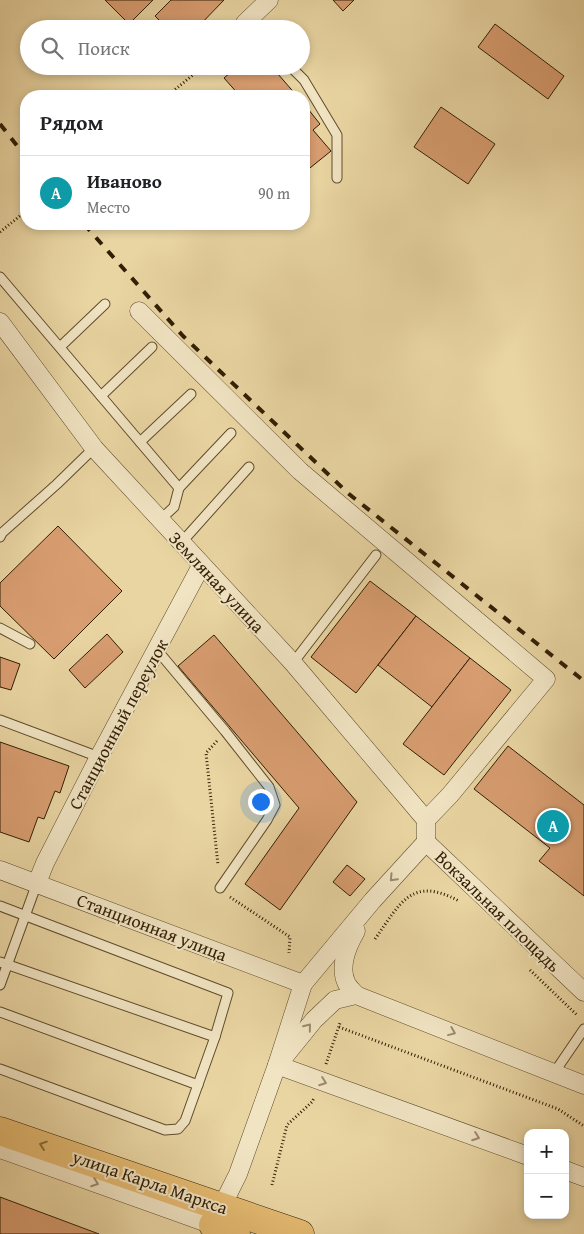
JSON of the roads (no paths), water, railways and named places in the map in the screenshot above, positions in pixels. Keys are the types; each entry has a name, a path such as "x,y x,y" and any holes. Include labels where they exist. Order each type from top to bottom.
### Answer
{"main road":[{"name":"улица Карла Маркса","path":"0,1131 223,1222 300,1234"}],"street":[{"path":"252,20 269,0"},
{"path":"139,311 300,471 546,680 450,795 426,820 426,842"},
{"name":"Земляная улица","path":"0,322 94,448 201,566 293,663 426,820"},
{"name":"Станционный переулок","path":"37,883 45,862 99,757 201,566"},
{"name":"Вокзальная площадь","path":"223,1222 238,1174 278,1065 303,984 373,900 426,842 584,992"},
{"name":"Станционная улица","path":"0,870 303,984"},
{"name":"Вокзальная площадь","path":"278,1065 314,1020 335,1000 356,995 346,982 344,965 346,948 373,900"},
{"path":"356,995 584,1084"},
{"path":"278,1065 524,1155"},
{"name":"улица Карла Маркса","path":"0,1149 223,1222"},
{"path":"569,1171 584,1177"}],"lane":[{"path":"299,75 304,80 337,135 338,178"},
{"path":"0,277 179,488"},
{"path":"60,347 105,304"},
{"path":"101,396 152,347"},
{"path":"140,442 191,394"},
{"path":"160,520 174,506 179,488 231,433"},
{"path":"0,537 2,533 94,448"},
{"path":"181,543 250,467"},
{"path":"293,663 376,555"},
{"path":"0,628 30,644"},
{"path":"157,650 269,787 275,805 267,820 220,888"},
{"path":"0,720 99,757"},
{"path":"0,985 4,964 37,883"},
{"path":"0,906 228,993 215,1037 185,1121 178,1129 165,1130 0,1069"},
{"path":"4,964 215,1037"},
{"path":"0,1012 198,1085"},
{"path":"554,1073 584,1030"}],"railway":[{"path":"0,124 20,149"},
{"path":"89,230 183,336 349,494 584,681"}],"place":[{"name":"Иваново","path":"553,826"}]}
